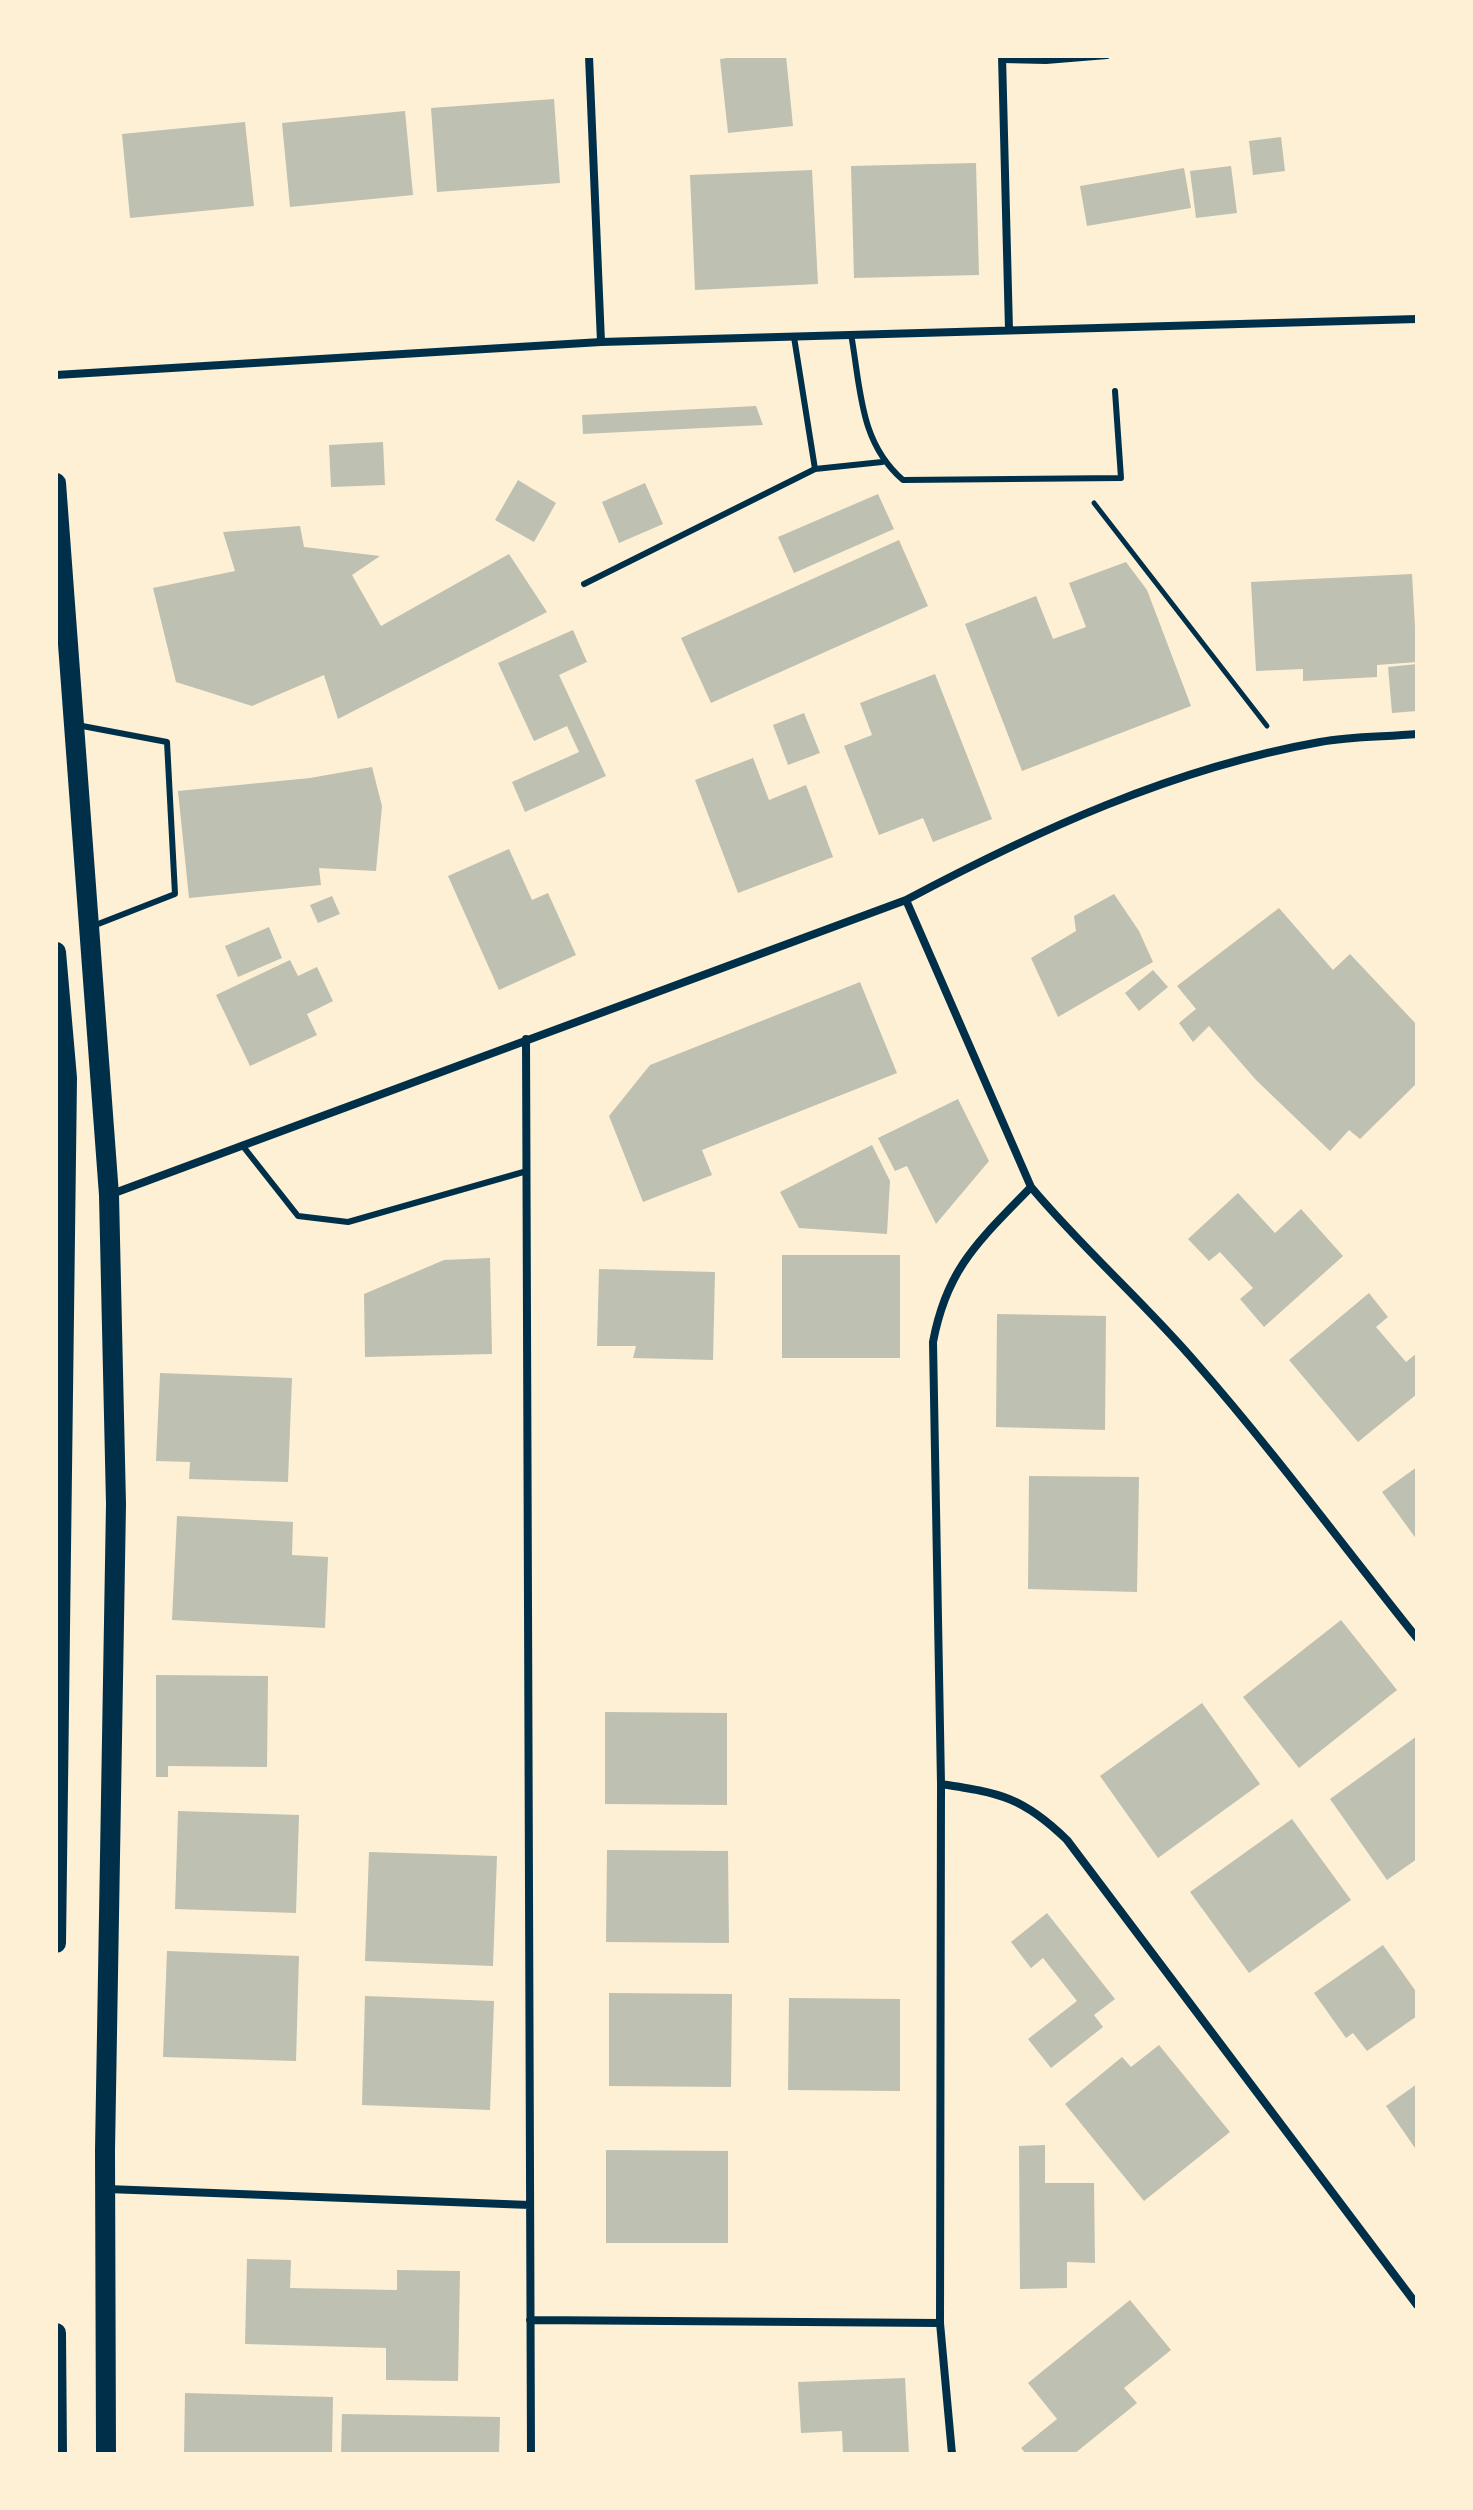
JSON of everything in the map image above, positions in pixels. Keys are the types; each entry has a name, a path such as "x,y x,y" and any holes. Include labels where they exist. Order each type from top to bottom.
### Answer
{"main road":[{"path":"56,483 109,1195 116,1504 106,2189 106,2454"},
{"path":"56,952 62,1069 56,1943"},
{"path":"56,2333 57,2454"}],"street":[{"path":"589,56 601,342"},
{"path":"1002,58 1009,330"},
{"path":"56,375 601,342 1417,319"},
{"path":"109,1195 906,900 1018,841 1172,780 1320,741 1417,734"},
{"path":"906,900 1031,1187 1067,1231 1158,1319 1200,1367 1417,1638"},
{"path":"526,1039 531,2454"},
{"path":"952,2454 940,2323 941,1784 933,1342 939,1312 967,1254 1031,1187"},
{"path":"941,1784 1012,1798 1067,1840 1417,2305"},
{"path":"106,2189 530,2205"},
{"path":"530,2320 940,2323"}],"lane":[{"path":"1002,58 1046,61 1107,56"},
{"path":"851,334 869,436 882,462 903,480 1077,481 1121,478 1115,391"},
{"path":"794,337 815,469"},
{"path":"584,584 815,469 882,462"},
{"path":"74,725 167,742 175,894 89,928"},
{"path":"242,1145 298,1216 323,1221 348,1222 527,1171"}],"path":[{"path":"1077,481 1286,750"}],"building":[{"path":"786,56 793,126 728,133 720,59"},
{"path":"554,99 560,183 437,192 431,108"},
{"path":"405,111 413,195 290,207 282,123"},
{"path":"245,122 254,206 130,218 122,134"},
{"path":"1281,137 1285,171 1253,175 1249,141"},
{"path":"976,163 979,275 854,278 851,166"},
{"path":"1231,166 1237,213 1196,218 1190,171"},
{"path":"1184,168 1191,208 1087,226 1080,186"},
{"path":"812,170 818,284 695,290 690,175"},
{"path":"756,406 763,425 583,434 582,415"},
{"path":"383,442 385,485 331,487 329,445"},
{"path":"518,480 556,503 534,542 495,520"},
{"path":"645,483 663,524 619,543 602,502"},
{"path":"878,494 894,529 794,573 778,537"},
{"path":"300,526 304,547 380,556 352,575 381,626 509,554 547,612 338,719 324,675 252,706 176,682 153,588 235,571 223,532"},
{"path":"899,540 928,606 711,703 681,638"},
{"path":"1126,562 1147,590 1191,706 1022,771 965,624 1036,596 1053,639 1086,627 1069,583"},
{"path":"1412,574 1417,662 1377,665 1377,677 1303,681 1303,669 1256,671 1251,582"},
{"path":"573,630 587,662 559,675 606,776 525,812 512,782 579,752 567,726 534,741 498,663"},
{"path":"1417,664 1417,711 1392,713 1388,667"},
{"path":"935,674 992,819 933,842 923,818 879,835 844,746 872,735 860,703"},
{"path":"804,713 820,753 788,765 773,725"},
{"path":"753,758 769,800 806,785 833,857 738,893 695,780"},
{"path":"372,767 382,806 376,871 319,868 321,885 189,898 178,791 310,778"},
{"path":"509,849 532,900 548,893 576,955 499,990 448,876"},
{"path":"1114,894 1139,931 1153,962 1058,1017 1031,958 1076,931 1074,916"},
{"path":"332,896 340,914 318,923 310,905"},
{"path":"1279,908 1333,970 1350,954 1417,1025 1417,1083 1360,1139 1349,1130 1330,1151 1256,1080 1209,1026 1193,1042 1179,1023 1196,1009 1177,986"},
{"path":"269,927 282,958 238,977 225,946"},
{"path":"290,960 298,976 317,967 333,1001 307,1014 317,1035 250,1066 216,995"},
{"path":"1153,970 1168,987 1139,1011 1125,993"},
{"path":"860,982 897,1073 702,1150 712,1175 643,1202 609,1116 650,1065"},
{"path":"958,1099 989,1161 936,1224 907,1166 895,1171 878,1138"},
{"path":"872,1145 890,1181 887,1234 799,1228 780,1192"},
{"path":"1238,1193 1275,1233 1301,1209 1343,1256 1264,1327 1240,1299 1253,1288 1220,1252 1209,1261 1188,1239"},
{"path":"782,1255 900,1255 900,1358 782,1358"},
{"path":"490,1258 492,1354 365,1357 364,1294 444,1260"},
{"path":"599,1269 715,1272 713,1360 633,1358 636,1346 597,1346"},
{"path":"1369,1293 1388,1317 1376,1327 1406,1362 1417,1353 1417,1394 1358,1442 1289,1360"},
{"path":"997,1314 1106,1316 1105,1430 996,1427"},
{"path":"160,1373 292,1378 288,1482 189,1479 190,1462 156,1461"},
{"path":"1417,1467 1417,1540 1382,1492"},
{"path":"1029,1476 1139,1477 1137,1592 1028,1589"},
{"path":"177,1516 293,1522 292,1555 328,1557 325,1628 172,1620"},
{"path":"1341,1620 1397,1690 1299,1768 1243,1697"},
{"path":"156,1675 268,1676 267,1767 168,1766 168,1777 156,1777"},
{"path":"1202,1703 1260,1784 1158,1858 1100,1776"},
{"path":"605,1712 727,1713 727,1805 605,1804"},
{"path":"1417,1736 1417,1859 1387,1880 1330,1799"},
{"path":"178,1811 299,1815 296,1913 175,1909"},
{"path":"1292,1819 1351,1900 1249,1973 1190,1892"},
{"path":"607,1850 728,1851 729,1943 606,1942"},
{"path":"369,1852 497,1856 493,1966 365,1961"},
{"path":"1047,1913 1115,1999 1094,2015 1103,2027 1051,2068 1028,2039 1077,2001 1043,1958 1031,1968 1011,1942"},
{"path":"1383,1945 1417,1993 1417,2016 1367,2051 1353,2033 1346,2038 1314,1993"},
{"path":"167,1951 299,1956 296,2061 163,2057"},
{"path":"609,1993 732,1994 731,2087 609,2086"},
{"path":"365,1996 494,2001 490,2110 362,2105"},
{"path":"789,1998 900,1999 900,2091 788,2090"},
{"path":"1159,2045 1230,2132 1144,2201 1065,2104 1122,2057 1131,2067"},
{"path":"1417,2084 1417,2151 1386,2106"},
{"path":"1045,2145 1045,2183 1094,2183 1095,2263 1067,2262 1067,2288 1020,2289 1019,2146"},
{"path":"606,2150 728,2151 728,2243 606,2243"},
{"path":"247,2259 291,2260 290,2288 397,2290 397,2270 460,2271 458,2381 386,2380 386,2348 245,2344"},
{"path":"1130,2300 1171,2350 1124,2388 1137,2403 1074,2454 1026,2454 1021,2448 1057,2419 1028,2383"},
{"path":"905,2378 909,2454 843,2454 842,2431 801,2433 798,2382"},
{"path":"185,2393 333,2397 332,2454 184,2454"},
{"path":"342,2414 500,2417 499,2454 341,2454"}]}
